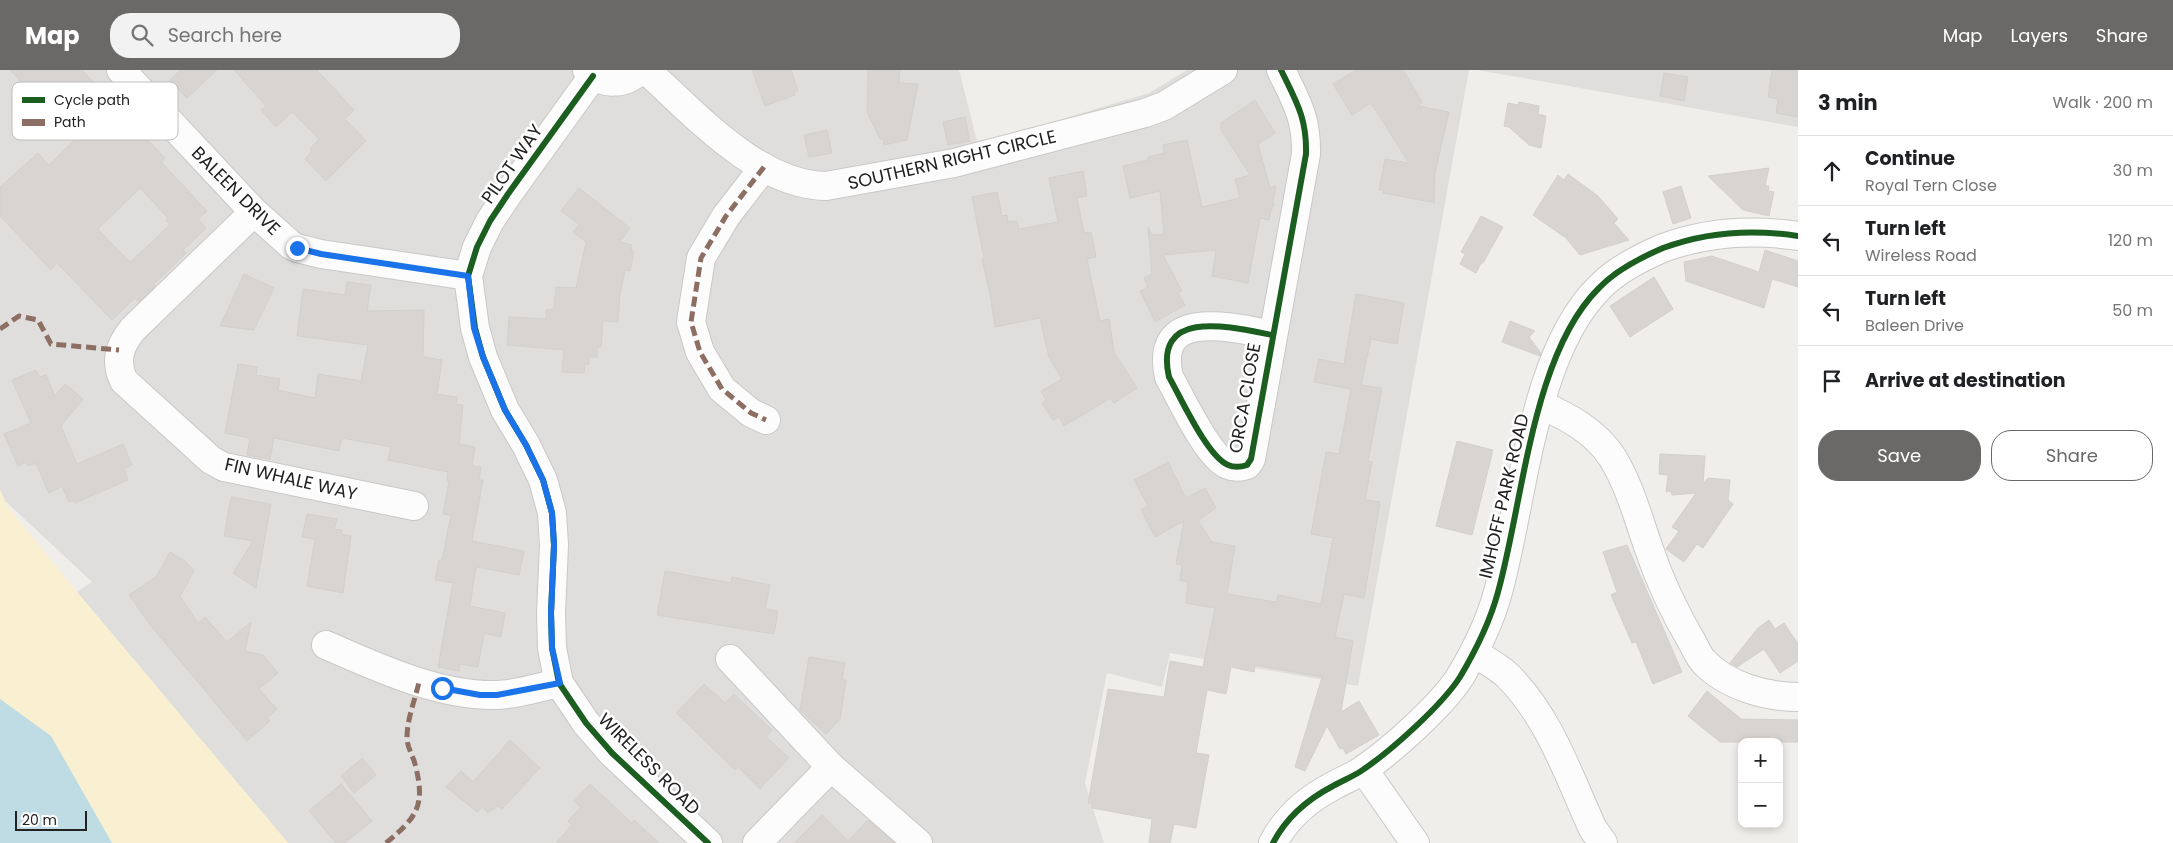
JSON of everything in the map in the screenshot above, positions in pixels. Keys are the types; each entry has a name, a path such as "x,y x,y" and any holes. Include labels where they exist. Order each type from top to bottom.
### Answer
{"street":[{"name":"BALEEN DRIVE","path":"120,70 131,82"},
{"path":"590,73 604,81 618,82 632,78 640,70"},
{"name":"SOUTHERN RIGHT CIRCLE","path":"646,70 729,144 778,176 809,186 826,186 954,163 1155,110 1223,70"},
{"name":"ORCA CLOSE","path":"1272,335 1223,326 1203,326 1179,333 1169,347 1166,364 1169,377 1211,451 1228,465 1238,467 1247,465 1251,459 1306,154 1307,136 1302,113 1281,70"},
{"name":"PILOT WAY","path":"468,276 477,247 490,221 590,73"},
{"name":"BALEEN DRIVE","path":"178,131 254,212 291,245 307,252 468,276"},
{"path":"764,167 726,216 701,258 690,322 700,352 722,389 751,413 766,420"},
{"name":"FIN WHALE WAY","path":"254,212 133,329 124,340 119,350 118,359 119,371 124,381 211,460 224,467 414,506"},
{"name":"IMHOFF PARK ROAD","path":"1273,843 1299,808 1332,786 1364,770 1404,737 1458,680 1474,653 1487,626 1498,592 1540,404 1558,353 1574,320 1599,287 1643,256 1682,241 1732,232 1798,236"},
{"name":"WIRELESS ROAD","path":"468,276 474,328 483,357 505,410 526,445 543,480 552,513 554,545 551,622 552,648 560,683 586,723 612,753 708,843"},
{"name":"IMHOFF PARK ROAD","path":"1540,404 1586,429 1612,456 1624,478 1649,551 1669,598 1703,661 1724,678 1754,691 1785,697 1798,697"},
{"path":"326,645 366,663 420,682 480,695 497,695 560,683"},
{"path":"1474,653 1507,675 1534,705 1552,737 1593,829 1603,843"},
{"path":"730,659 831,767 918,843"},
{"path":"757,843 831,767"},
{"path":"1364,770 1415,843"}],"shaded area":[{"path":"0,70 959,70 977,141 1016,133 1149,93 1187,70 1469,70 1358,686 1170,653 1162,687 1107,673 1085,783 1104,843 288,843 77,592 92,582 0,496"},
{"path":"1477,70 1798,70 1798,127 1569,86"}],"sand":[{"path":"0,490 8,507 77,592 288,843 112,843 51,736 0,699"}],"water":[{"path":"0,699 51,736 112,843 0,843"}],"building":[{"path":"10,70 82,70 93,82 21,82"},
{"path":"181,70 217,70 187,98 178,88 178,82 170,80"},
{"path":"234,70 317,70 354,110 345,119 366,141 326,181 305,159 312,151 310,149 319,139 292,112 276,127 261,110 266,106"},
{"path":"752,70 791,70 798,91 794,92 795,95 765,106"},
{"path":"868,70 900,70 899,83 918,84 907,140 884,145 883,139 880,139 867,112"},
{"path":"1356,70 1403,70 1422,102 1418,106 1449,112 1435,173 1434,204 1432,200 1431,202 1383,193 1384,191 1379,190 1385,159 1409,163 1371,103 1352,115 1333,84"},
{"path":"1772,70 1798,70 1798,117 1776,113 1778,99 1768,97"},
{"path":"1664,73 1688,77 1684,101 1660,96"},
{"path":"1255,100 1275,133 1258,144 1270,188 1276,186 1274,206 1272,207 1269,220 1260,218 1248,283 1212,276 1216,250 1163,255 1182,291 1178,293 1185,305 1155,322 1140,291 1148,287 1144,278 1152,274 1148,227 1152,235 1164,234 1160,191 1130,198 1123,166 1148,160 1148,157 1164,153 1163,145 1187,140 1202,207 1240,198 1235,179 1250,175 1221,130 1221,123"},
{"path":"1519,102 1539,106 1538,114 1546,116 1541,148 1529,145 1509,127 1504,126 1508,103 1518,105"},
{"path":"965,117 970,141 948,145 943,122"},
{"path":"827,130 832,153 809,157 804,135"},
{"path":"75,140 148,140 165,158 161,162 207,211 198,219 206,228 183,250 186,253 154,284 155,286 139,302 135,298 112,320 57,263 51,270 0,216 0,187 38,153 49,165","holes":["140,188 168,218 166,220 170,225 130,262 98,229"]},
{"path":"1769,168 1765,186 1769,186 1768,191 1774,192 1769,216 1743,210 1708,176"},
{"path":"1083,171 1087,196 1077,198 1084,233 1091,232 1096,257 1087,259 1100,321 1109,319 1114,352 1137,388 1114,403 1111,398 1064,426 1059,417 1053,420 1042,403 1046,400 1041,391 1062,379 1049,357 1040,318 995,327 972,197 997,192 1002,216 1007,215 1008,222 1017,221 1019,229 1058,222 1049,178"},
{"path":"1568,174 1598,196 1618,219 1614,223 1629,240 1580,255 1566,238 1533,215 1558,175 1564,180"},
{"path":"1681,186 1691,218 1673,224 1663,192"},
{"path":"579,188 630,228 620,242 632,245 631,251 634,252 630,271 625,270 620,294 618,322 603,321 601,347 597,347 597,357 589,357 589,364 585,364 584,373 562,372 564,350 507,345 509,317 546,319 546,310 554,309 556,287 576,288 586,242 573,232 579,224 561,211"},
{"path":"1481,216 1503,227 1476,273 1460,264 1465,254 1461,252"},
{"path":"1765,250 1798,261 1798,287 1772,279 1764,308 1686,281 1684,262 1712,256 1759,272"},
{"path":"244,274 274,288 254,330 220,326"},
{"path":"1654,277 1673,309 1630,337 1610,306"},
{"path":"347,282 371,285 367,311 424,310 423,357 442,360 437,394 457,397 456,404 463,405 459,444 475,447 472,466 481,467 479,480 483,480 472,541 524,551 519,575 476,567 470,606 505,613 501,637 484,633 478,667 460,664 459,671 438,667 453,583 435,580 439,560 442,560 451,515 443,514 449,481 447,481 448,472 388,460 391,447 342,438 339,451 274,438 270,459 247,455 250,438 225,433 238,364 257,367 256,375 280,379 278,390 315,398 318,374 361,381 368,345 297,336 303,289 345,295"},
{"path":"1356,294 1404,303 1397,344 1371,339 1361,385 1382,388 1368,461 1372,462 1365,500 1380,502 1364,598 1344,594 1335,637 1353,641 1341,712 1359,701 1379,735 1346,754 1343,748 1340,749 1327,726 1305,771 1295,767 1322,677 1255,665 1254,672 1231,667 1226,694 1207,690 1196,753 1209,755 1196,828 1174,824 1170,843 1149,843 1152,819 1092,808 1092,804 1088,803 1108,689 1164,697 1170,661 1203,667 1215,608 1186,603 1188,582 1180,580 1182,565 1176,564 1184,521 1155,537 1141,510 1148,506 1134,480 1168,462 1186,498 1205,488 1216,508 1198,521 1212,542 1235,546 1227,594 1276,602 1278,595 1321,604 1333,538 1311,534 1326,452 1339,454 1351,389 1314,382 1319,359 1344,364"},
{"path":"1510,321 1535,331 1529,337 1541,353 1540,356 1502,342"},
{"path":"36,370 40,377 46,375 55,396 65,384 83,399 61,426 77,464 123,444 132,465 124,469 128,480 75,503 73,500 69,502 62,486 49,493 36,463 28,466 27,462 18,466 4,434 31,423 12,380"},
{"path":"1457,441 1493,450 1472,535 1436,526"},
{"path":"1660,454 1705,456 1703,484 1708,478 1730,480 1728,500 1733,504 1703,548 1697,544 1684,562 1666,549 1679,531 1672,527 1696,493 1672,495 1671,491 1666,492 1668,475 1659,474"},
{"path":"231,497 271,504 256,588 233,573 253,541 224,536"},
{"path":"307,514 337,519 334,529 342,530 342,534 351,536 343,593 307,586 315,539 302,537"},
{"path":"1627,545 1682,672 1653,684 1636,642 1632,643 1611,595 1617,592 1603,552"},
{"path":"170,552 185,561 194,571 180,596 198,623 205,617 227,642 251,622 245,651 263,655 278,673 259,689 277,709 267,718 270,721 247,741 151,626 129,595 156,577"},
{"path":"665,571 731,583 732,577 770,585 765,609 778,611 774,634 657,615"},
{"path":"1769,620 1775,629 1784,623 1798,644 1798,661 1780,673 1764,649 1737,667 1730,663 1758,628"},
{"path":"809,657 845,663 842,680 846,680 840,719 826,734 800,710"},
{"path":"704,684 725,703 734,694 772,730 766,737 789,758 760,789 738,767 735,770 676,713"},
{"path":"1707,691 1741,719 1798,720 1798,742 1783,742 1783,738 1738,738 1738,742 1720,742 1688,716"},
{"path":"510,740 540,768 502,809 498,806 488,813 482,807 477,812 446,787 461,771 473,782"},
{"path":"362,758 376,775 354,793 341,776"},
{"path":"341,784 372,821 345,843 336,843 309,811"},
{"path":"590,784 632,823 634,820 659,843 556,843 572,825 568,821 581,807 574,801"},
{"path":"822,815 848,841 868,820 894,843 794,843"}],"marked path":[{"path":"764,167 726,216 701,258 691,322 700,352 722,389 751,413 766,420"},
{"path":"0,329 19,316 38,320 51,344 119,350"},
{"path":"386,843 412,818 419,801 418,778 407,738 419,682"}],"cycle path":[{"path":"1272,335 1237,328 1200,327 1184,331 1173,340 1167,355 1169,377 1195,426 1220,459 1231,466 1247,465 1251,459 1306,154 1305,130 1300,110 1281,70"},
{"path":"593,76 508,194 490,221 477,247 468,276 475,328 483,357 505,410 526,445 543,480 552,513 554,545 551,613 552,648 559,683 586,723 612,753 708,843"},
{"path":"1273,843 1284,825 1306,803 1360,771 1402,739 1441,701 1460,677 1472,657 1491,614 1498,592 1523,474 1544,390 1558,351 1576,316 1599,288 1629,265 1663,248 1696,238 1729,233 1764,233 1798,236"}],"route":[{"path":"297,248 307,252 468,276 474,328 483,357 505,410 526,445 543,480 554,528 551,613 552,648 560,683 497,695 480,695 442,688"}]}
